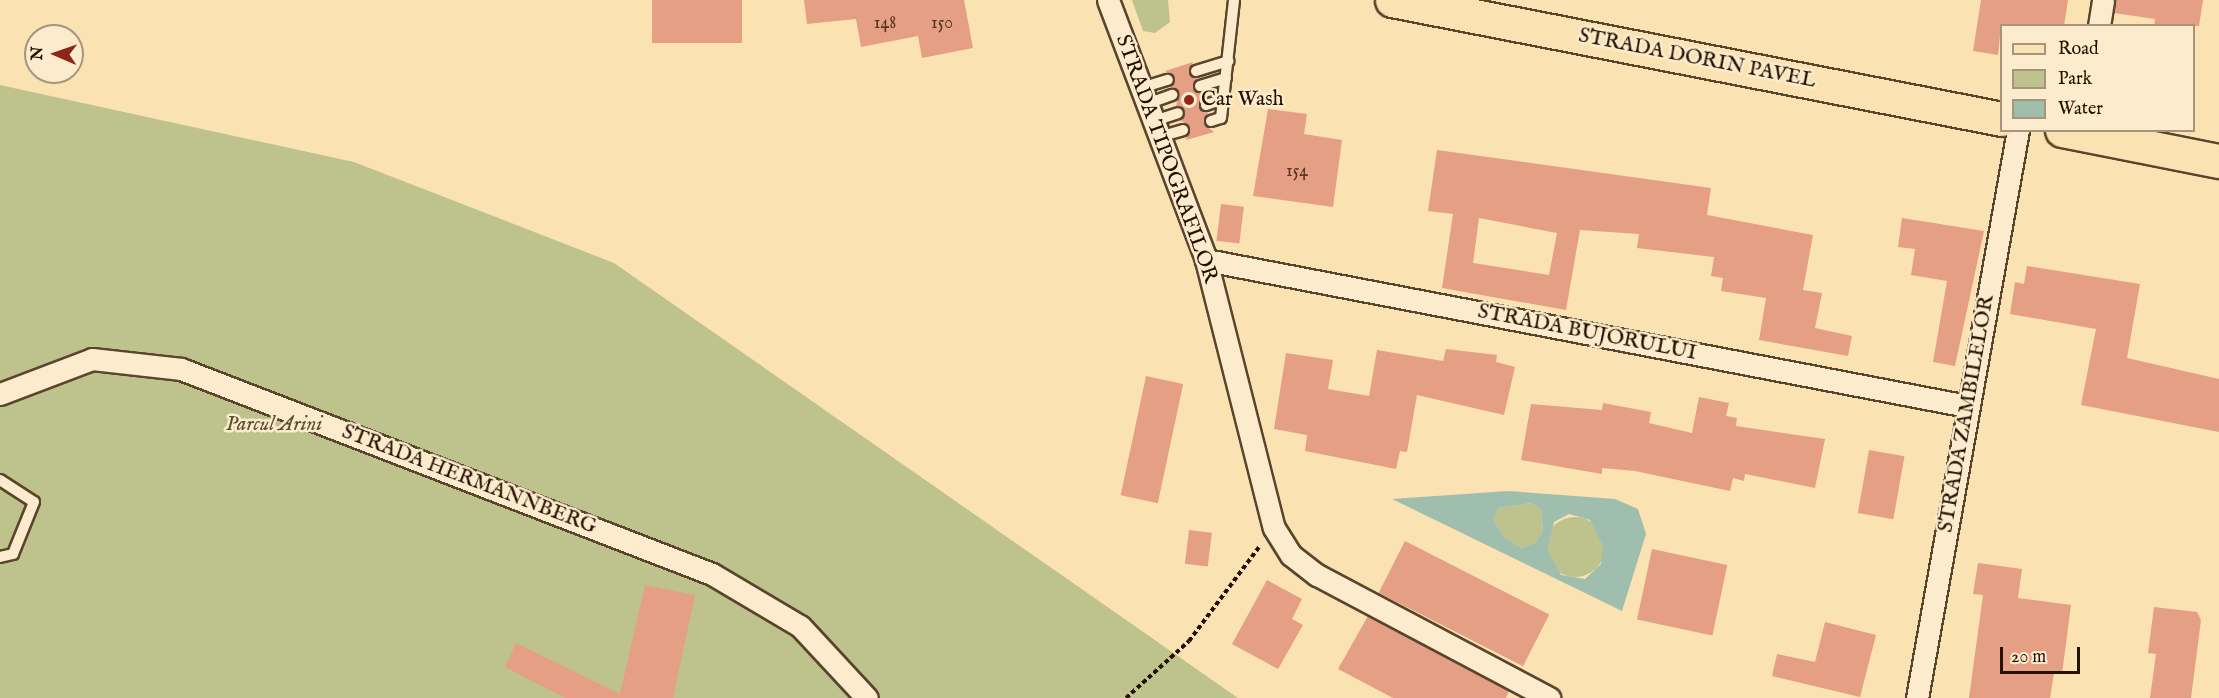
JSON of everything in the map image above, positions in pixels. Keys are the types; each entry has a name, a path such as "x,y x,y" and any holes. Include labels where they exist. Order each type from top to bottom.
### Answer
{"main road":[{"name":"STRADA DORIN PAVEL","path":"1392,0 2000,119"},
{"path":"2074,132 2219,161"}],"street":[{"name":"STRADA TIPOGRAFILOR","path":"1108,0 1206,260 1274,528 1291,555 1317,575 1549,698"},
{"path":"2099,24 2103,0"},
{"name":"STRADA ZAMBILELOR","path":"1917,698 1967,406 2018,132"},
{"name":"STRADA BUJORULUI","path":"1206,260 1967,406"},
{"name":"STRADA HERMANNBERG","path":"0,394 92,359 181,369 712,574 800,626 867,698"}],"lane":[{"path":"1211,121 1221,118 1234,0"},
{"path":"1196,71 1228,61"},
{"path":"1200,86 1226,78"},
{"path":"1150,112 1168,80"},
{"path":"1150,112 1172,95"},
{"path":"1206,105 1223,99"},
{"path":"1150,112 1178,113"},
{"path":"1150,112 1183,130"},
{"path":"0,480 34,502 13,554 0,557"}],"path":[{"path":"1126,698 1189,641 1274,528"}],"green space":[{"path":"1132,0 1168,0 1170,22 1155,33 1143,31"},
{"name":"Parcul Arini","path":"0,85 354,162 614,263 1238,698 0,698"},
{"path":"1531,503 1541,510 1543,531 1536,542 1522,548 1505,538 1493,519 1499,508"},
{"path":"1575,517 1592,522 1600,530 1605,547 1600,564 1592,572 1575,577 1558,572 1550,564 1545,547 1550,530 1558,522"}],"water":[{"path":"1508,491 1615,499 1638,509 1646,534 1622,611 1392,499","holes":["1531,503 1541,510 1543,531 1536,542 1522,548 1505,538 1493,519 1499,508","1569,514 1590,520 1603,546 1601,564 1585,579 1561,575 1547,550 1554,522"]}],"building":[{"path":"652,0 742,0 742,43 652,43"},
{"path":"804,0 964,0 973,48 922,58 918,36 861,47 856,19 807,24"},
{"path":"1981,0 2068,0 2064,24 2000,24 1998,55 1973,51"},
{"path":"2115,0 2203,0 2199,26 2195,24 2154,24 2155,19 2114,13"},
{"name":"Car Wash","path":"1193,62 1189,73 1198,79 1193,89 1202,93 1199,107 1208,112 1204,124 1214,132 1186,140 1190,127 1180,120 1185,111 1176,106 1179,93 1170,87 1175,77 1165,71"},
{"path":"1268,109 1307,114 1304,134 1342,140 1333,207 1253,196"},
{"path":"1437,150 1711,188 1707,215 1813,235 1803,290 1822,293 1815,328 1852,336 1848,356 1759,340 1766,298 1721,291 1723,278 1711,276 1714,257 1637,248 1639,234 1580,230 1566,310 1442,288 1453,214 1428,211","holes":["1479,218 1557,233 1549,275 1473,263"]},
{"path":"1221,204 1244,207 1239,244 1216,241"},
{"path":"1902,218 1984,231 1955,366 1933,362 1947,281 1911,275 1915,249 1898,247"},
{"path":"2027,266 2140,284 2127,358 2219,379 2219,432 2081,405 2096,329 2010,314 2015,282 2024,284"},
{"path":"1446,349 1497,355 1496,362 1515,367 1504,415 1417,395 1407,452 1400,451 1396,469 1305,451 1307,435 1274,429 1286,353 1333,360 1328,389 1369,396 1377,350 1443,361"},
{"path":"1146,376 1183,384 1158,503 1121,495"},
{"path":"1699,397 1729,403 1726,416 1737,418 1736,426 1825,439 1815,488 1745,474 1744,481 1733,478 1730,491 1635,471 1602,468 1602,474 1521,460 1531,404 1602,410 1603,403 1651,412 1649,423 1692,433"},
{"path":"1869,450 1904,456 1893,519 1858,513"},
{"path":"1189,530 1212,533 1208,567 1185,564"},
{"path":"1405,541 1549,615 1523,666 1379,593"},
{"path":"1652,549 1727,565 1712,635 1637,619"},
{"path":"1978,563 2022,569 2018,598 2071,605 2062,674 2054,673 2050,698 1969,698 1983,595 1973,594"},
{"path":"1267,580 1302,599 1292,619 1303,625 1278,669 1232,644"},
{"path":"645,585 695,595 673,698 565,698 505,667 516,643 620,694"},
{"path":"2154,607 2197,612 2201,620 2191,698 2150,698 2156,654 2148,653"},
{"path":"1368,616 1509,691 1506,698 1393,698 1338,669"},
{"path":"1825,622 1876,635 1860,697 1772,676 1777,654 1815,662"}],"place":[{"name":"Car Wash","path":"1189,100"}]}
